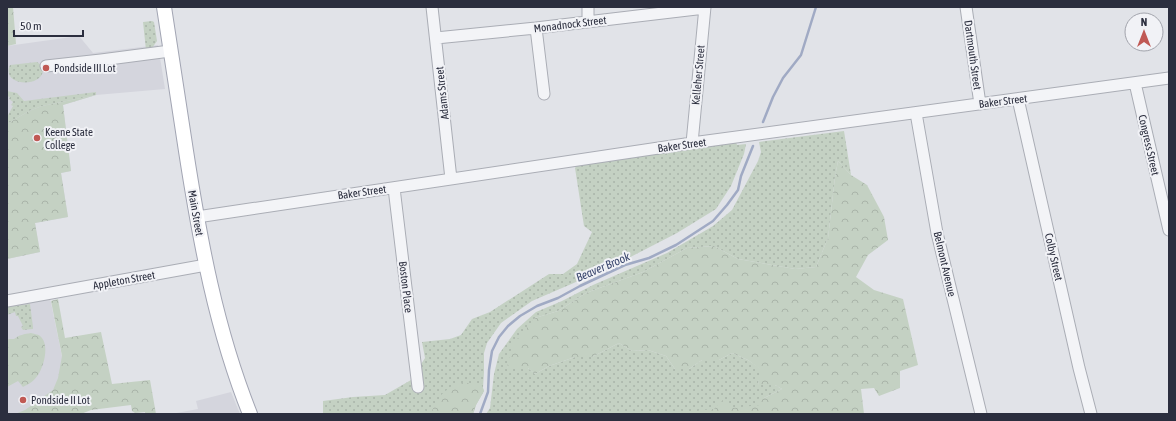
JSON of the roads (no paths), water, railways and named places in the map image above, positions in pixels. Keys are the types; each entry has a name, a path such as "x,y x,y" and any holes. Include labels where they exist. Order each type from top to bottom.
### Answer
{"main road":[{"name":"Main Street","path":"164,7 206,265 226,347 250,414"}],"street":[{"name":"Adams Street","path":"432,7 451,179"},
{"path":"588,7 588,22"},
{"name":"Dartmouth Street","path":"966,7 980,104"},
{"name":"Monadnock Street","path":"436,38 705,8"},
{"name":"Kelleher Street","path":"692,143 705,8"},
{"path":"536,28 544,94"},
{"path":"46,66 170,51"},
{"name":"Baker Street","path":"197,217 692,143 1169,78"},
{"name":"Congress Street","path":"1135,83 1169,230"},
{"name":"Colby Street","path":"1018,99 1079,368 1091,414"},
{"name":"Belmont Avenue","path":"916,113 937,233 980,414"},
{"name":"Boston Place","path":"394,188 418,387"},
{"name":"Appleton Street","path":"7,301 206,265"}],"waterway":[{"name":"Beaver Brook","path":"763,122 773,97 783,78 801,55 816,7"},
{"name":"Beaver Brook","path":"480,414 488,392 492,351 499,337 508,326 520,316 537,306 558,298 625,265 649,258 676,245 713,221 738,190 741,176 753,146"}],"place":[{"name":"Pondside III Lot","path":"46,68"},
{"name":"Keene State College","path":"37,138"},
{"name":"Pondside II Lot","path":"23,400"}]}
